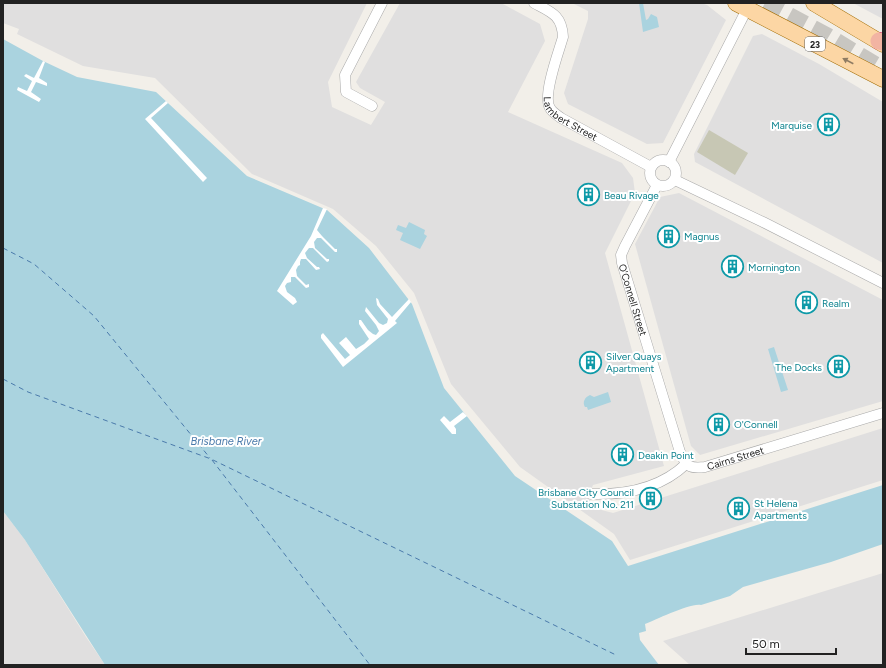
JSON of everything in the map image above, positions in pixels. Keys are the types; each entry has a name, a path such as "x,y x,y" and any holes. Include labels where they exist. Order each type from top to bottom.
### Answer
{"main road":[{"path":"814,3 882,42"},
{"name":"23","path":"744,5 883,79"}],"street":[{"path":"372,106 346,92 345,74 382,3"},
{"name":"Lambert Street","path":"534,3 556,16 561,23 563,30 563,37 549,87 549,107 561,118 652,167"},
{"path":"669,162 744,5"},
{"path":"663,160 669,162 676,170 672,184 666,186 656,185 650,177 652,167 658,161 663,160"},
{"path":"674,180 883,283"},
{"name":"O'Connell Street","path":"656,185 621,255 622,263 680,452 686,464"},
{"name":"Cairns Street","path":"686,464 692,468 704,467 883,412"},
{"path":"591,494 611,495 640,489 668,479 686,464"}],"shaded area":[{"path":"3,3 367,3 328,82 332,107 371,125 385,102 360,88 356,82 400,3 501,3 540,24 545,41 508,112 622,163 633,178 635,193 605,253 664,466 593,485 588,497 594,508 613,513 883,428 883,480 630,560 614,534 520,467 451,384 414,293 376,246 333,209 252,174 155,78 83,66 17,34 19,29 3,23"},
{"path":"572,3 701,3 707,5 726,20 663,143 647,144 568,104 564,93 588,19 588,11"},
{"path":"853,3 883,3 883,19"},
{"path":"762,34 819,64 883,102 883,263 695,162 694,154 753,36"},
{"path":"709,130 748,153 735,175 697,152"},
{"path":"679,193 883,300 883,401 700,455 691,446 635,244 660,197"},
{"path":"3,511 25,540 105,665 3,665"},
{"path":"883,573 883,665 690,665 663,641"}],"water":[{"path":"639,3 643,3 646,20 651,14 657,17 659,27 643,32"},
{"name":"Brisbane River","path":"3,39 43,61 77,77 156,92 247,176 327,210 369,248 412,304 444,388 515,476 612,541 628,566 883,485 883,544 831,562 743,587 730,596 701,605 690,606 645,624 646,631 639,633 640,640 659,665 105,665 25,540 3,511"},
{"path":"409,222 425,230 424,234 427,236 420,249 400,240 403,233 396,230 398,225 406,228"},
{"path":"774,347 788,390 781,392 768,349"},
{"path":"608,392 611,402 588,410 587,407 585,407 585,398 588,396 590,395 594,397"}],"pier":[{"path":"43,61 45,62 39,78 47,83 47,86 36,82 31,92 41,99 39,102 17,90 18,87 27,91 32,81 24,76 26,74 34,78"},
{"path":"166,101 168,103 151,118 207,178 203,182 145,119"},
{"path":"323,208 327,209 317,230 335,249 337,249 337,252 335,252 321,238 317,238 314,242 315,248 327,259 329,259 329,261 327,262 313,248 309,248 305,253 307,258 320,269 316,270 306,259 301,259 300,265 296,270 297,276 306,285 309,284 309,287 306,288 295,277 291,277 291,282 287,283 285,286 287,292 295,298 297,302 293,305 277,291 311,236"},
{"path":"376,298 392,317 409,299 411,302 395,321 397,323 343,367 321,338 321,335 323,333 345,359 350,355 339,343 346,337 356,349 369,339 359,324 359,320 361,320 373,334 376,335 379,331 365,311 366,307 379,323 383,325 387,323 388,319 377,305"},
{"path":"463,412 467,416 454,426 456,429 456,434 452,434 440,420 444,416 450,422"}],"ferry route":[{"path":"3,248 34,264 94,316 210,458"},
{"path":"3,379 28,392 211,459 616,655"},
{"path":"212,460 370,665"}],"tunnel":[{"path":"765,3 828,37 883,70"}],"place":[{"name":"Marquise","path":"828,125"},
{"name":"Beau Rivage","path":"589,195"},
{"name":"Magnus","path":"668,236"},
{"name":"Mornington","path":"732,267"},
{"name":"Realm","path":"806,303"},
{"name":"Silver Quays Apartment","path":"590,362"},
{"name":"The Docks","path":"838,367"},
{"name":"O'Connell","path":"719,424"},
{"name":"Deakin Point","path":"622,455"},
{"name":"Brisbane City Council Substation No. 211","path":"650,498"},
{"name":"St Helena Apartments","path":"738,509"}]}
